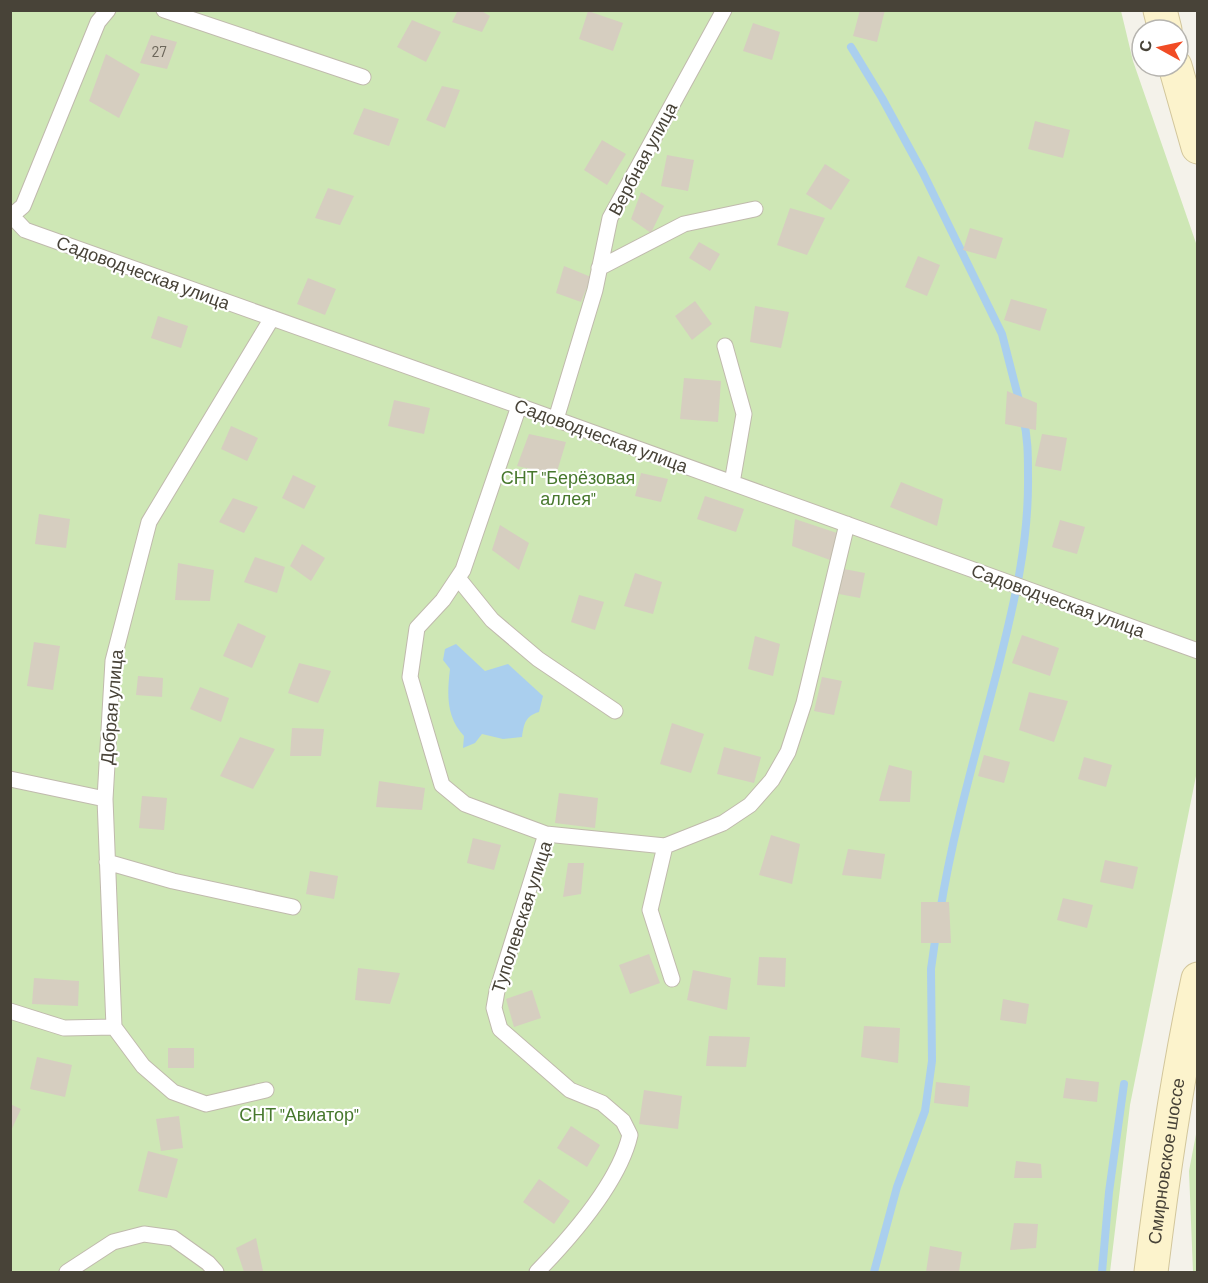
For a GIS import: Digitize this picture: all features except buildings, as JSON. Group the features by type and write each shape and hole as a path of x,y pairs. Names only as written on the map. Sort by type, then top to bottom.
{"main road":[{"path":"1178,78 1197,147"},
{"name":"Смирновское шоссе","path":"1151,1272 1165,1158 1197,979"}],"lane":[{"path":"11,215 23,206 98,22 108,10"},
{"path":"164,10 363,76"},
{"name":"Вербная улица","path":"556,419 595,290 610,218 724,10"},
{"path":"599,268 684,224 755,209"},
{"name":"Садоводческая улица","path":"11,215 25,231 556,419 1197,651"},
{"name":"Добрая улица","path":"114,1027 105,799 113,661 148,522 272,318"},
{"path":"725,346 744,414 732,483"},
{"path":"519,406 464,570 444,600 417,628 410,676 442,785 465,804 546,834"},
{"name":"Туполевская улица","path":"537,1272 567,1241 617,1172 626,1153 630,1136 623,1121 603,1103 570,1090 500,1029 494,1008 546,834 665,846 723,823 750,805 772,780 788,753 804,703 847,524"},
{"path":"458,578 492,620 538,659 615,711"},
{"path":"10,779 105,799"},
{"path":"665,846 650,910 672,979"},
{"path":"107,862 173,881 293,907"},
{"path":"10,1011 64,1028 114,1027 142,1066 173,1092 206,1104 266,1090"},
{"path":"67,1272 113,1242 144,1234 173,1238 208,1263 216,1272"}],"green space":[{"name":"СНТ \"Берёзовая аллея\"","path":"10,11 1121,11 1130,48 1130,78 1139,78 1197,246 1198,766 1130,1105 1110,1272 11,1272"},
{"path":"1197,1129 1198,1272 1193,1272 1189,1171"}],"water":[{"path":"456,644 485,671 508,664 543,696 539,712 526,721 522,737 503,739 482,734 475,743 463,748 464,736 454,721 449,705 450,669 443,660 445,649"}],"waterway":[{"path":"851,47 923,173 1002,334 1020,404"},
{"path":"940,912 959,820 1015,597 1028,501 1027,446 1023,417"},
{"path":"874,1272 897,1187 925,1111 932,1061 931,969 936,934"},
{"path":"1102,1272 1109,1192 1124,1084"}],"park label":[{"name":"СНТ \"Авиатор\"","path":"299,1115"}]}
